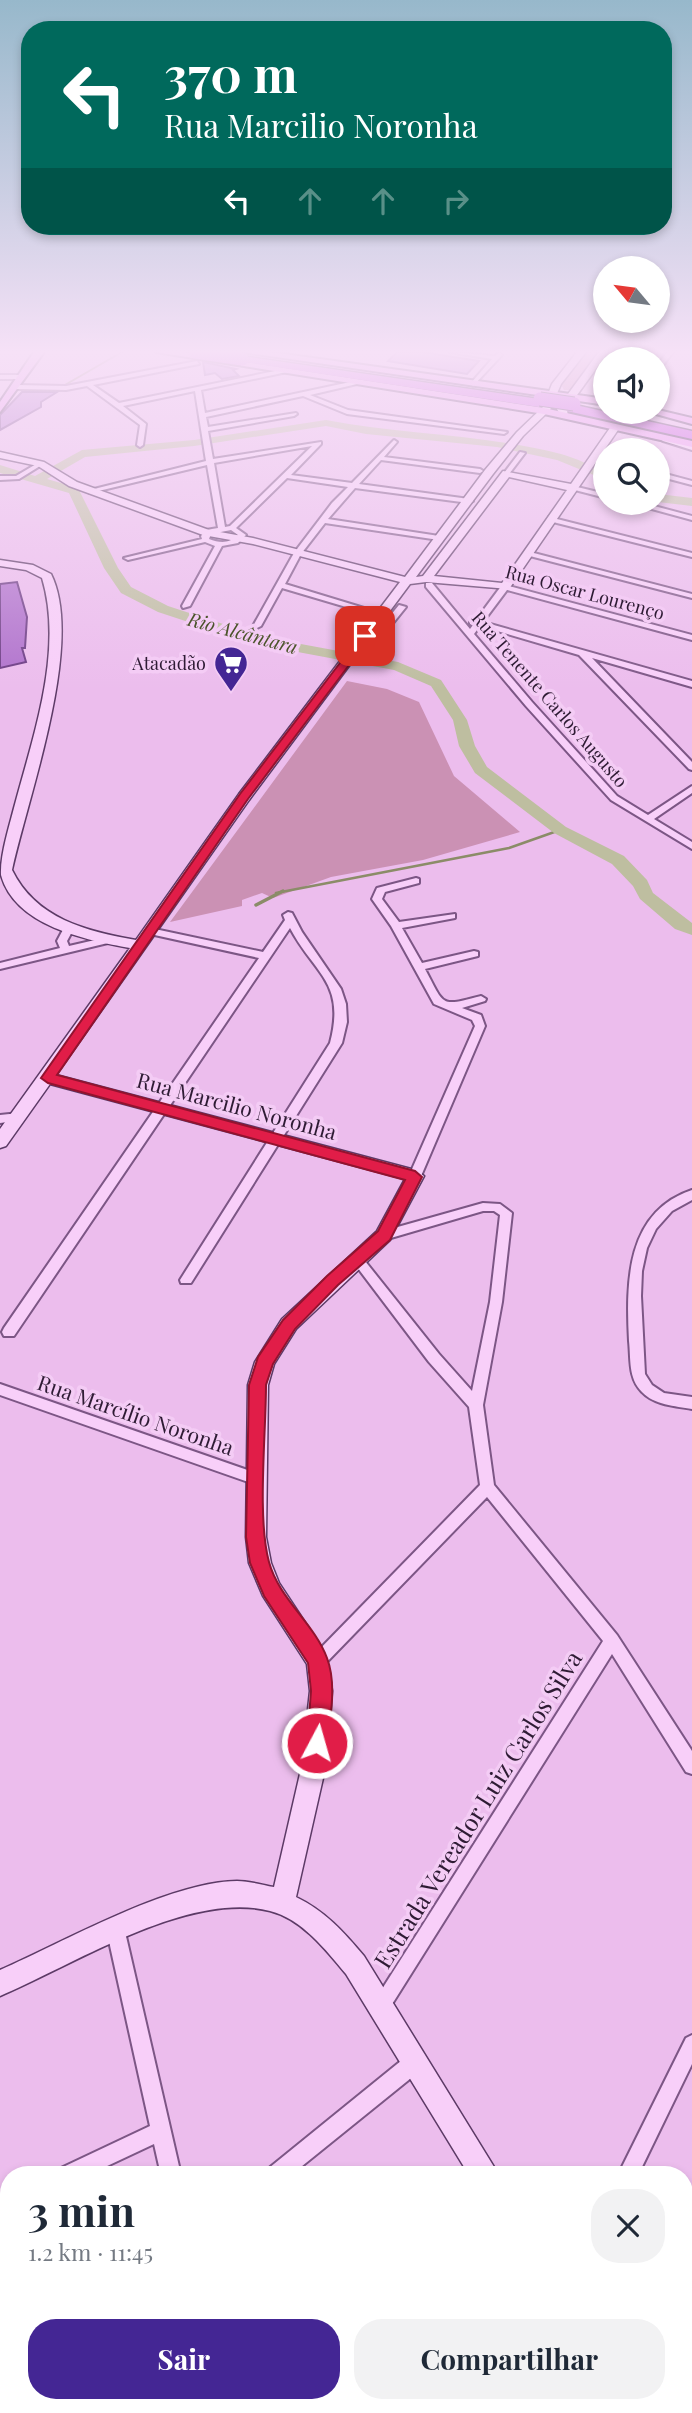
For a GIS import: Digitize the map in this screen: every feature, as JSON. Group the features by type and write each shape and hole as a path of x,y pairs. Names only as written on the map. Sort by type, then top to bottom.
{"main road":[{"path":"33,465 90,491 207,536 240,540 409,581"},
{"path":"0,1142 355,646 383,615 497,465"},
{"path":"505,587 589,465"},
{"path":"383,615 402,607 414,591 428,582 507,473 573,488"},
{"path":"439,538 456,541"},
{"path":"0,563 29,567 47,576 57,624 32,763 5,870 10,885 26,904 69,928 108,940 141,945"},
{"name":"Rua Oscar Lourenço","path":"409,581 505,587"},
{"name":"Rua Marcilio Noronha","path":"48,1078 415,1177"},
{"path":"283,1901 314,1765 321,1691 318,1661 278,1600 260,1563 256,1537 258,1385 265,1362 289,1324 384,1235 415,1177"},
{"path":"0,1983 194,1900 213,1896 250,1895 283,1901 304,1912 328,1933 383,2003 414,2063 479,2166"}],"street":[{"path":"90,491 198,465"},
{"path":"209,465 221,528"},
{"path":"232,528 299,465"},
{"path":"257,626 298,554 373,465"},
{"path":"430,465 480,471"},
{"path":"507,473 513,465"},
{"path":"0,478 18,478 45,468"},
{"path":"286,476 469,501"},
{"path":"670,477 692,482"},
{"path":"573,488 593,493"},
{"path":"670,512 692,518"},
{"path":"552,519 692,555"},
{"path":"323,521 439,538"},
{"path":"128,558 207,536 221,528 232,528 241,532 240,540 220,544 207,536"},
{"path":"186,606 220,544"},
{"path":"528,553 692,596"},
{"name":"Rua Tenente Carlos Augusto","path":"428,582 614,798 692,846"},
{"path":"280,585 383,615"},
{"path":"471,634 505,587"},
{"name":"Rua Oscar Lourenço","path":"505,587 692,638"},
{"path":"370,646 402,607"},
{"path":"456,617 692,684"},
{"path":"581,652 692,766"},
{"path":"648,819 692,789"},
{"path":"415,1177 480,1026 477,1018 438,1002 396,926 376,896 387,888 416,881"},
{"path":"9,1332 264,956 288,916 338,989 343,1006 343,1024 336,1042 273,1138 186,1280"},
{"path":"396,926 451,916"},
{"path":"66,951 62,941 69,928"},
{"path":"150,931 264,956"},
{"path":"0,966 108,940"},
{"path":"419,967 474,954"},
{"path":"448,1008 481,999"},
{"path":"0,1119 19,1117"},
{"path":"692,1194 663,1211 639,1247 635,1268 640,1381 650,1394 692,1403"},
{"path":"384,1235 484,1207 496,1207 506,1213 496,1302 476,1405 487,1487 612,1640 692,1766"},
{"path":"357,1259 476,1405"},
{"name":"Rua Marcílio Noronha","path":"0,1389 257,1479"},
{"path":"318,1661 487,1487"},
{"name":"Estrada Vereador Luiz Carlos Silva","path":"383,2003 612,1640"},
{"path":"116,1932 169,2166"},
{"path":"632,2166 692,2044"},
{"path":"287,2166 414,2063"},
{"path":"87,2166 160,2131"}],"shaded area":[{"path":"347,681 387,689 419,702 454,776 520,832 423,860 331,877 273,898 262,893 242,900 242,906 170,922"}],"building":[{"path":"17,582 27,617 25,648 22,648 26,662 0,668 0,584"}],"waterway":[{"path":"38,479 63,465"},
{"path":"577,465 593,471"},
{"name":"Rio Alcântara","path":"0,469 74,491 111,568 126,590 163,609 260,641 398,666 436,683 460,720 467,746 481,770 560,830 618,860 641,884 646,895 681,925 692,930"},
{"path":"670,499 692,502"},
{"path":"281,892 509,848 560,830"},
{"path":"256,905 281,892"},
{"path":"276,893 281,892"}],"place":[{"name":"Atacadão","path":"231,693"}],"route":[{"path":"317,1743 321,1691 318,1661 271,1589 260,1563 256,1537 258,1385 265,1362 289,1324 332,1280 384,1235 415,1177 48,1078 244,797 365,636"}]}
